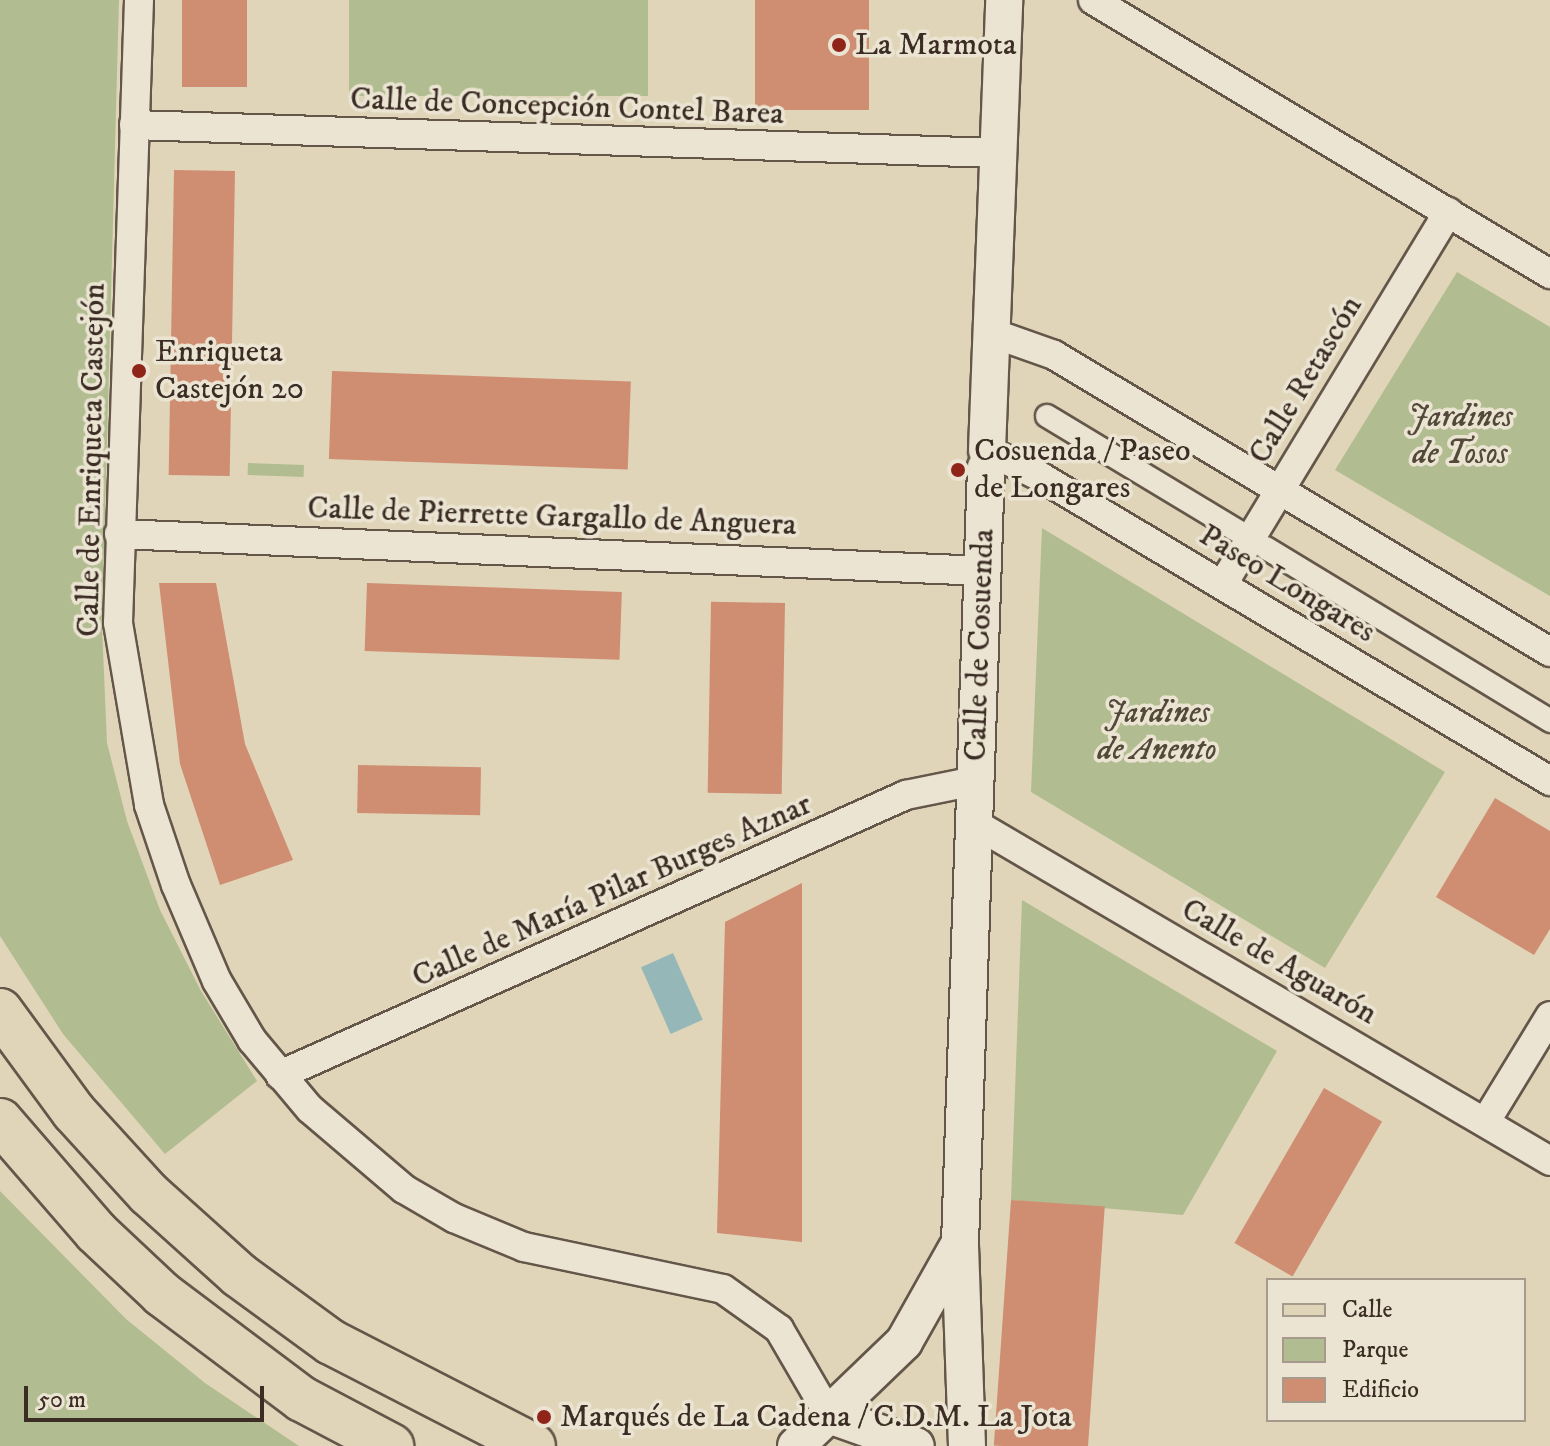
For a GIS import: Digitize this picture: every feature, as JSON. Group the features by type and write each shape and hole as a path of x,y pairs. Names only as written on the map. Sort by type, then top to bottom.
{"main road":[{"path":"0,1011 74,1112 149,1194 239,1275 331,1342 533,1446"},
{"path":"0,1121 96,1232 162,1294 302,1399 391,1446"}],"street":[{"name":"Calle de Enriqueta Castejón","path":"139,0 118,623 149,805 176,885 217,981 252,1040 280,1075 354,1151 454,1218 524,1247 700,1281 746,1303 779,1329 829,1415"},
{"name":"Calle de Cosuenda","path":"967,1446 960,1243 1004,0"},
{"path":"1093,0 1550,274"},
{"name":"Calle de Concepción Contel Barea","path":"134,125 997,153"},
{"name":"Calle Retascón","path":"1223,584 1448,212"},
{"path":"992,333 1054,355 1550,652"},
{"name":"Paseo Longares","path":"1047,416 1238,531"},
{"name":"Paseo Longares","path":"987,458 1223,584 1550,781"},
{"name":"Calle de Pierrette Gargallo de Anguera","path":"119,534 982,571"},
{"name":"Paseo Longares","path":"1266,548 1550,721"},
{"name":"Calle de María Pilar Burges Aznar","path":"280,1075 906,795 975,781"},
{"name":"Calle de Aguarón","path":"974,823 1550,1161"},
{"path":"1486,1121 1550,1016"},
{"name":"Calle de Cosuenda","path":"796,1446 904,1342 960,1243"},
{"path":"829,1415 916,1446"}],"green space":[{"path":"0,0 119,0 102,627 107,743 127,821 160,910 201,991 257,1081 165,1154 63,1034 0,936"},
{"path":"349,0 648,0 648,96 349,96"},
{"name":"Jardines de Tosos","path":"1457,272 1550,327 1550,596 1335,470"},
{"path":"248,463 304,465 304,477 248,475"},
{"name":"Jardines de Anento","path":"1042,528 1445,772 1325,968 1031,792"},
{"path":"1022,900 1277,1051 1183,1215 1011,1200"},
{"path":"0,1191 126,1319 205,1383 299,1446 0,1446"}],"water":[{"path":"673,953 703,1020 671,1034 641,967"}],"building":[{"path":"182,0 247,0 247,87 182,87"},
{"path":"755,0 869,0 869,110 755,110"},
{"path":"174,170 235,171 230,476 169,475"},
{"path":"332,371 631,381 628,469 329,459"},
{"path":"159,583 216,583 245,744 293,860 220,885 180,764"},
{"path":"367,583 622,592 619,660 365,651"},
{"path":"711,602 785,603 782,794 708,793"},
{"path":"358,765 481,767 480,815 357,813"},
{"path":"1495,798 1550,831 1550,929 1534,955 1436,897"},
{"path":"802,883 802,1242 717,1233 725,922"},
{"path":"1324,1088 1382,1122 1293,1277 1234,1243"},
{"path":"1011,1200 1105,1207 1088,1446 994,1445"}],"place":[{"name":"La Marmota","path":"839,45"},
{"name":"Enriqueta Castejón 20","path":"139,371"},
{"name":"Cosuenda / Paseo de Longares","path":"958,470"},
{"name":"Marqués de La Cadena / C.D.M. La Jota","path":"544,1417"}]}
